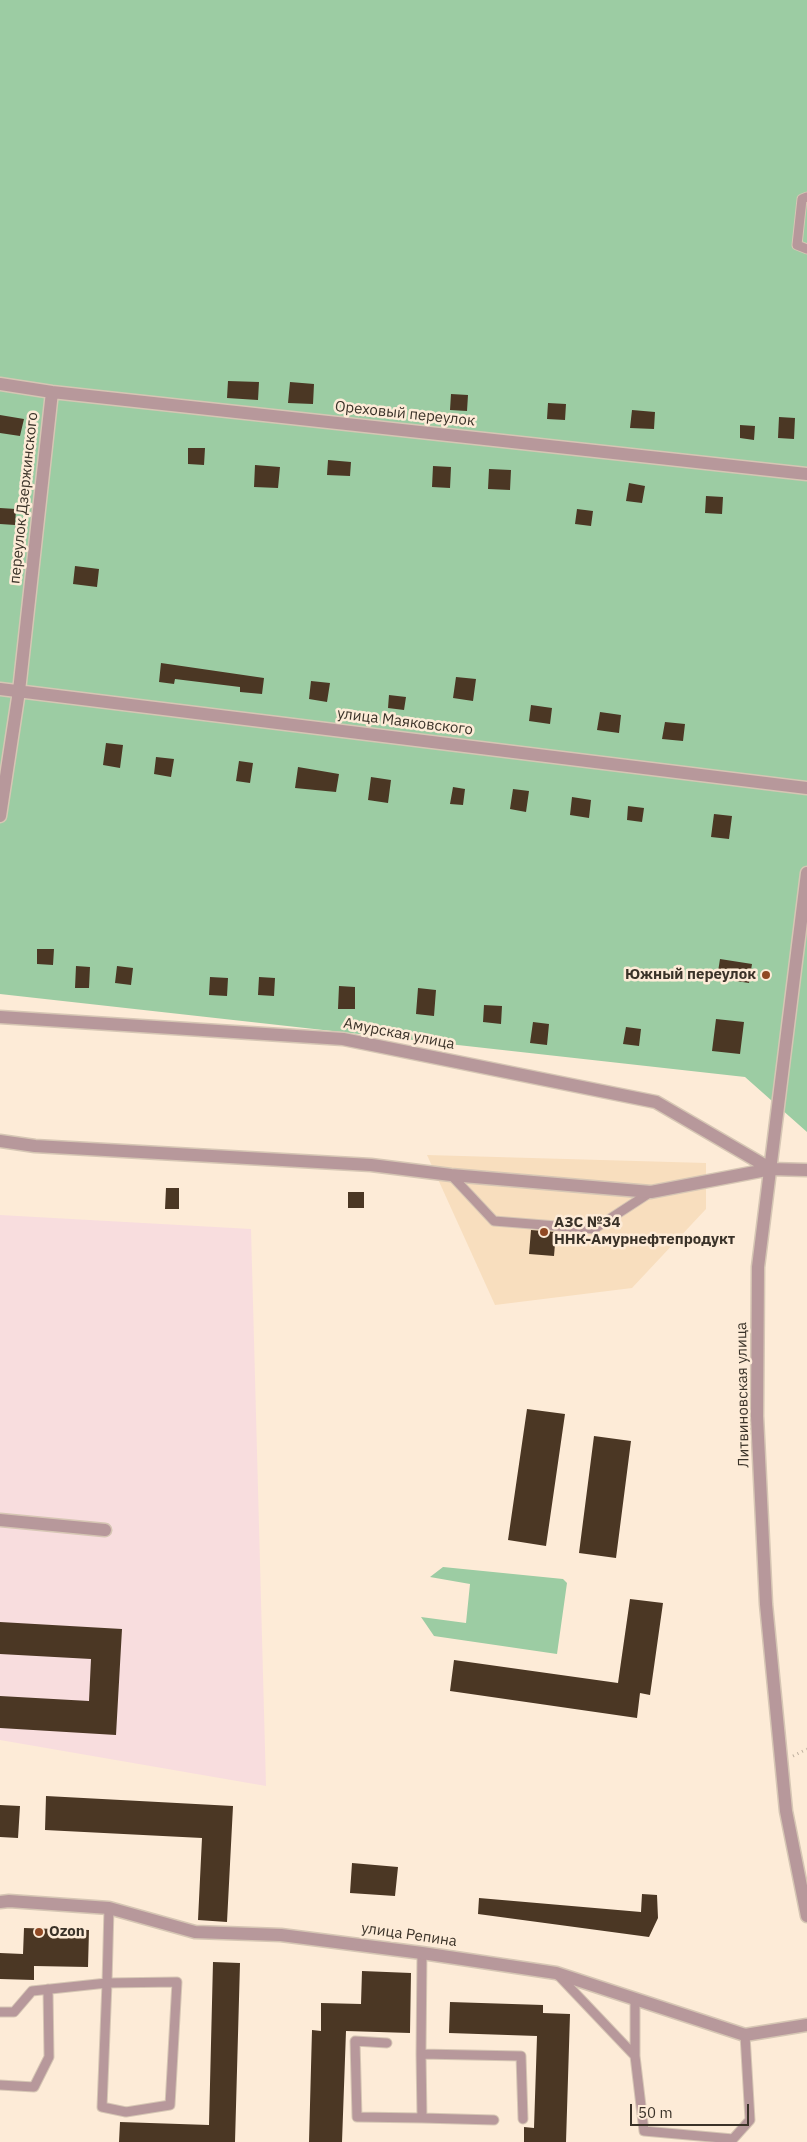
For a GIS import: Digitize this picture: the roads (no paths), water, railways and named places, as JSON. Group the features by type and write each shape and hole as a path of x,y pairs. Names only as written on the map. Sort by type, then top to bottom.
{"street":[{"name":"Ореховый переулок","path":"0,384 52,392 807,474"},
{"name":"переулок Дзержинского","path":"0,816 19,691 52,392"},
{"name":"улица Маяковского","path":"0,689 807,788"},
{"name":"Литвиновская улица","path":"807,873 758,1276 757,1416 766,1604 786,1811 807,1916"},
{"name":"Амурская улица","path":"0,1018 343,1039 656,1102 771,1169"},
{"name":"Амурская улица","path":"0,1141 35,1146 371,1165 451,1175 651,1192 771,1169 807,1170"},
{"path":"0,1520 104,1530"},
{"name":"улица Репина","path":"0,1902 9,1900 109,1908 195,1932 281,1935 556,1973 745,2035 807,2025"}],"lane":[{"path":"807,197 802,199 797,245 807,249"},
{"path":"451,1175 494,1221 594,1229 651,1192"},
{"path":"0,2012 14,2012 32,1991 107,1983 177,1982 170,2105 126,2112 102,2107 107,1983 109,1908"},
{"path":"422,1953 422,2118"},
{"path":"556,1973 635,2056"},
{"path":"0,2085 34,2087 50,2057 48,1989"},
{"path":"635,2000 635,2056 644,2131 733,2139 750,2120 745,2035"},
{"path":"387,2043 355,2041 357,2117 494,2120"},
{"path":"422,2054 522,2056 523,2119"}],"place":[{"name":"Южный переулок","path":"766,975"},
{"name":"АЗС №34 ННК-Амурнефтепродукт","path":"544,1232"},
{"name":"Ozon","path":"39,1932"}]}
